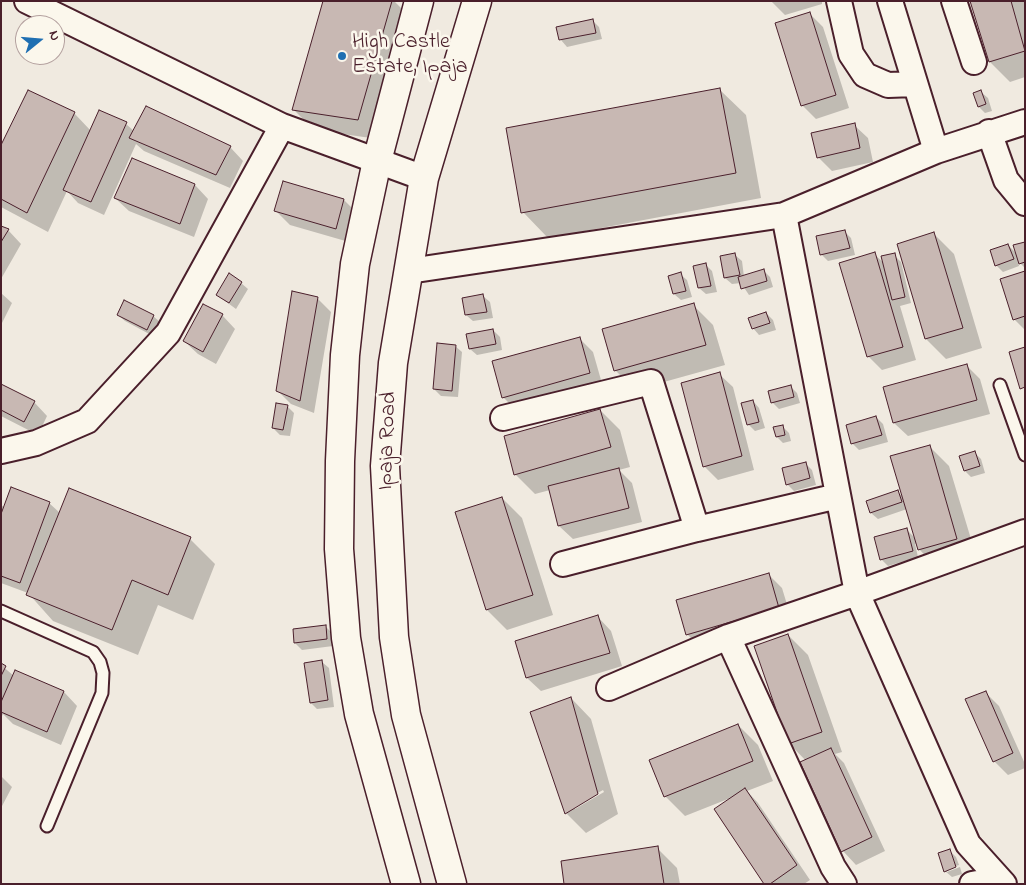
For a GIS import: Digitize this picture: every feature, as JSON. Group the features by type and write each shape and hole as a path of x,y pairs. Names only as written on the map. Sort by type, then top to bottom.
{"main road":[{"path":"406,884 359,714 346,638 339,549 340,461 345,355 355,264 377,161 419,1"},
{"name":"Ipaja Road","path":"452,884 406,715 394,637 385,466 393,363 424,178 477,1"}],"street":[{"path":"27,1 282,126 424,178"},
{"path":"839,1 851,54 865,75 888,85 915,84"},
{"path":"890,1 936,151"},
{"path":"954,1 974,62"},
{"path":"408,271 784,215 936,151 989,132 1025,122"},
{"path":"1,451 36,443 87,421 168,334 282,126"},
{"path":"989,132 1006,180 1025,203"},
{"path":"784,215 857,593 968,844 1002,881"},
{"path":"503,418 651,382 697,529"},
{"path":"562,564 697,529 838,496"},
{"path":"609,688 728,636 857,593 1025,532"},
{"path":"728,636 833,867 844,884"},
{"path":"972,884 1002,881"}],"lane":[{"path":"1000,385 1025,455"},
{"path":"1,611 94,652 100,662 103,673 102,693 47,826"}],"building":[{"name":"High Castle Estate, Ipaja","path":"323,1 392,1 358,120 292,110"},
{"path":"970,1 1011,1 1025,51 989,62"},
{"path":"810,12 836,95 801,106 775,23"},
{"path":"593,19 596,33 559,40 556,27"},
{"path":"720,88 736,173 521,213 506,128"},
{"path":"28,90 75,112 27,213 1,199 1,145"},
{"path":"981,90 986,104 978,107 973,93"},
{"path":"146,106 231,146 216,175 129,138"},
{"path":"99,110 127,122 91,202 63,190"},
{"path":"855,123 860,148 817,158 811,133"},
{"path":"132,158 195,184 180,224 114,198"},
{"path":"283,181 344,199 336,229 274,211"},
{"path":"1,226 9,229 1,242"},
{"path":"845,230 850,248 820,255 816,236"},
{"path":"934,232 963,328 925,339 897,244"},
{"path":"1025,242 1025,262 1019,264 1013,245"},
{"path":"1008,244 1014,259 995,266 990,250"},
{"path":"875,252 903,347 867,357 839,263"},
{"path":"735,253 740,275 724,278 720,256"},
{"path":"895,253 905,297 892,300 881,256"},
{"path":"706,263 711,286 698,288 693,266"},
{"path":"764,269 767,281 741,289 738,277"},
{"path":"1025,271 1025,316 1013,320 1000,279"},
{"path":"681,272 686,291 673,294 668,276"},
{"path":"229,273 242,282 229,303 216,295"},
{"path":"292,291 318,297 300,401 276,391"},
{"path":"483,294 487,312 465,315 462,298"},
{"path":"124,300 154,315 147,330 117,315"},
{"path":"694,303 706,345 614,371 602,329"},
{"path":"203,304 223,314 203,352 183,341"},
{"path":"766,312 770,323 752,329 748,318"},
{"path":"493,329 496,344 469,349 466,334"},
{"path":"580,337 590,373 502,398 492,361"},
{"path":"437,343 456,345 452,391 433,389"},
{"path":"1025,347 1025,387 1020,389 1009,352"},
{"path":"967,364 977,400 893,423 883,387"},
{"path":"720,372 742,456 703,467 681,383"},
{"path":"1,384 35,401 24,422 1,410"},
{"path":"791,385 794,397 771,403 768,391"},
{"path":"753,400 759,422 747,425 741,403"},
{"path":"276,403 288,405 283,430 272,428"},
{"path":"600,409 611,447 514,475 504,436"},
{"path":"876,416 882,435 851,444 846,425"},
{"path":"783,425 785,435 776,437 773,427"},
{"path":"930,445 957,539 918,550 890,456"},
{"path":"975,451 980,466 964,471 959,456"},
{"path":"806,462 810,478 786,485 782,468"},
{"path":"619,468 629,508 558,526 548,486"},
{"path":"11,487 50,502 20,583 1,576 1,514"},
{"path":"69,488 191,537 168,595 132,580 112,630 26,595"},
{"path":"898,490 902,502 870,513 866,501"},
{"path":"502,497 533,595 486,610 455,512"},
{"path":"907,528 913,551 880,560 874,537"},
{"path":"769,573 779,608 686,635 676,600"},
{"path":"598,615 610,653 526,678 515,641"},
{"path":"326,625 327,639 294,643 293,629"},
{"path":"788,634 822,732 788,744 754,646"},
{"path":"322,660 328,700 310,703 304,663"},
{"path":"1,663 6,666 1,676"},
{"path":"15,670 64,691 47,732 1,712 1,702"},
{"path":"986,691 1013,753 993,762 965,699"},
{"path":"571,697 598,794 565,814 530,712"},
{"path":"738,724 753,761 664,797 649,760"},
{"path":"831,748 872,837 841,852 800,762"},
{"path":"745,788 797,865 770,884 764,884 714,809"},
{"path":"658,846 664,884 564,884 561,861"},
{"path":"950,849 956,867 944,872 938,853"}],"place":[{"name":"High Castle Estate, Ipaja","path":"342,56"}]}
